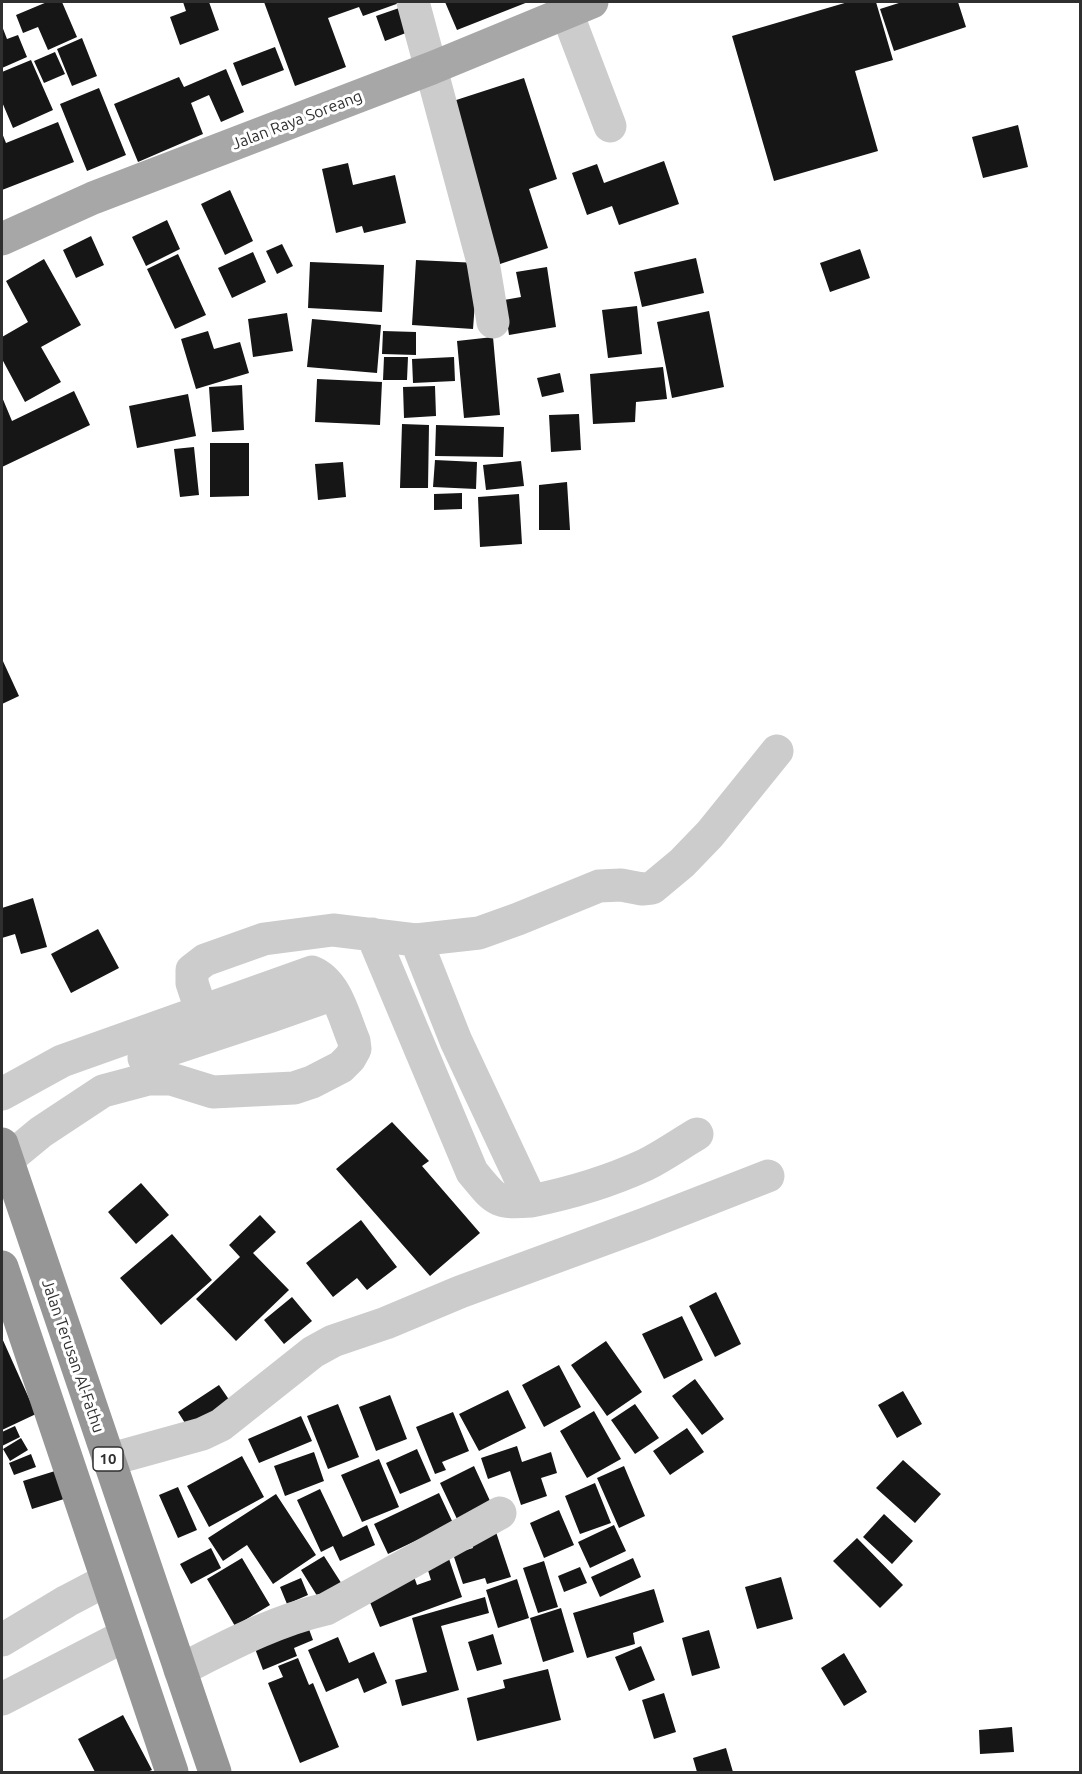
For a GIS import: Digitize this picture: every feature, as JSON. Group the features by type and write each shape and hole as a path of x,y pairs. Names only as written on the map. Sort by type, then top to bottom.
{"highway":[{"name":"Jalan Terusan Al-Fathu","path":"4,1152 215,1773"},
{"name":"10","path":"2,1267 172,1773"},
{"path":"126,1635 163,1620"}],"main road":[{"name":"Jalan Raya Soreang","path":"2,239 93,198 432,69 580,7"}],"street":[{"path":"413,2 483,262 493,322"},
{"path":"580,7 610,126"},
{"path":"201,1010 192,983 192,969 205,960 264,939 333,930 416,940 479,933 599,886 621,885 642,889 652,888 682,863 710,834 777,751"},
{"path":"372,934 472,1172 494,1198 512,1202 531,1201 569,1194 598,1185 647,1164 697,1134"},
{"path":"416,940 456,1041 531,1201"},
{"path":"4,1152 40,1132 103,1090 143,1056 201,1010 312,972 328,982 354,1041 355,1049 350,1058 329,1075 294,1088 213,1092 171,1079 143,1056"},
{"path":"2,1094 62,1061 143,1056 272,1017 334,994"},
{"path":"108,1460 212,1430 231,1418 323,1346 768,1176"},
{"path":"180,1670 250,1635 296,1616 326,1609 501,1513"},
{"path":"2,1640 107,1580"},
{"path":"2,1699 126,1635"}],"building":[{"path":"47,2 62,2 77,37 48,50 38,27 23,33 16,15"},
{"path":"183,2 209,2 219,30 180,45 170,17 186,11"},
{"path":"264,2 402,2 363,16 359,7 328,18 346,67 295,86"},
{"path":"445,2 528,2 457,30"},
{"path":"848,2 876,2 893,60 855,71 878,151 774,181 732,36"},
{"path":"902,2 958,2 966,27 894,51 880,9"},
{"path":"402,7 411,31 385,41 376,16"},
{"path":"2,26 7,39 18,35 27,57 2,68"},
{"path":"82,38 97,76 72,86 57,49"},
{"path":"275,47 284,70 242,86 233,63"},
{"path":"55,52 65,74 44,83 34,61"},
{"path":"31,60 53,110 13,128 2,102 2,72"},
{"path":"226,69 244,112 221,122 209,95 191,103 203,134 138,162 114,104 179,77 184,87"},
{"path":"524,78 557,179 529,189 548,248 500,264 447,103"},
{"path":"99,88 126,155 87,171 60,104"},
{"path":"58,122 74,162 2,190 2,133 6,143"},
{"path":"1018,125 1028,167 983,178 972,137"},
{"path":"664,161 679,204 619,225 612,206 587,215 572,173 597,164 604,183"},
{"path":"348,163 353,185 395,175 406,223 364,233 362,226 336,233 322,169"},
{"path":"230,190 253,241 225,255 201,204"},
{"path":"167,220 180,249 146,266 132,237"},
{"path":"91,236 104,265 76,278 63,250"},
{"path":"282,244 293,266 277,274 266,251"},
{"path":"860,249 870,278 830,292 820,263"},
{"path":"253,252 266,282 232,298 218,268"},
{"path":"178,254 206,315 175,329 147,269"},
{"path":"696,258 704,293 642,307 634,272"},
{"path":"44,259 81,325 41,347 61,382 25,402 2,359 2,337 28,322 6,281"},
{"path":"416,260 478,263 473,329 412,325"},
{"path":"310,262 384,265 382,312 308,308"},
{"path":"547,267 556,327 509,335 504,300 521,297 516,272"},
{"path":"637,306 642,354 608,358 602,310"},
{"path":"709,311 724,387 672,398 657,322"},
{"path":"287,313 293,351 253,357 248,319"},
{"path":"312,319 381,325 377,373 307,367"},
{"path":"208,331 214,349 240,342 249,373 196,389 181,339"},
{"path":"383,331 416,332 416,355 382,354"},
{"path":"493,337 500,415 464,418 457,341"},
{"path":"384,357 408,357 407,380 383,380"},
{"path":"454,357 455,381 413,383 412,359"},
{"path":"663,367 667,399 636,402 635,422 593,424 590,374"},
{"path":"560,373 564,392 542,397 537,378"},
{"path":"317,379 382,382 380,425 315,422"},
{"path":"242,385 244,430 212,432 209,387"},
{"path":"435,386 436,416 404,418 403,387"},
{"path":"74,391 90,425 2,467 2,397 12,421"},
{"path":"188,394 196,436 137,448 129,406"},
{"path":"579,414 581,450 551,452 549,415"},
{"path":"402,424 429,425 428,488 400,488"},
{"path":"436,425 504,427 503,457 435,456"},
{"path":"210,443 249,443 249,496 210,497"},
{"path":"194,447 199,495 180,497 174,449"},
{"path":"435,460 477,462 476,489 433,487"},
{"path":"521,461 524,486 486,490 483,465"},
{"path":"343,462 346,497 318,500 315,464"},
{"path":"567,482 570,530 539,530 539,485"},
{"path":"462,493 462,509 434,510 434,494"},
{"path":"519,494 522,544 480,547 478,497"},
{"path":"2,659 19,696 2,704"},
{"path":"33,898 47,947 21,954 15,934 2,938 2,908"},
{"path":"98,929 119,968 71,993 51,954"},
{"path":"392,1122 429,1161 422,1166 480,1233 430,1276 336,1169"},
{"path":"141,1183 169,1215 136,1244 108,1212"},
{"path":"260,1215 276,1232 253,1253 289,1290 236,1341 196,1299 240,1257 229,1245"},
{"path":"361,1220 397,1267 367,1290 357,1278 333,1297 306,1263"},
{"path":"172,1234 212,1280 161,1325 120,1278"},
{"path":"716,1292 741,1344 715,1357 689,1306"},
{"path":"292,1297 312,1321 284,1344 264,1320"},
{"path":"682,1316 703,1360 664,1379 642,1334"},
{"path":"2,1338 36,1414 2,1430"},
{"path":"606,1341 642,1392 607,1416 571,1365"},
{"path":"559,1365 581,1407 544,1427 522,1385"},
{"path":"695,1379 724,1419 702,1435 672,1396"},
{"path":"219,1385 232,1404 190,1431 178,1412"},
{"path":"508,1390 526,1428 479,1451 459,1414"},
{"path":"903,1391 922,1424 897,1438 878,1405"},
{"path":"390,1395 407,1439 376,1451 359,1407"},
{"path":"338,1404 359,1457 328,1469 307,1416"},
{"path":"635,1404 659,1438 635,1454 611,1420"},
{"path":"594,1411 621,1459 587,1478 560,1431"},
{"path":"453,1412 469,1451 442,1462 446,1470 435,1474 416,1427"},
{"path":"301,1416 312,1441 259,1463 248,1439"},
{"path":"15,1426 20,1437 2,1446 2,1432"},
{"path":"687,1428 704,1452 670,1475 653,1451"},
{"path":"21,1438 28,1450 10,1461 3,1449"},
{"path":"517,1446 522,1462 551,1452 557,1473 541,1478 547,1496 521,1505 510,1471 488,1479 481,1458"},
{"path":"417,1449 431,1481 400,1494 386,1463"},
{"path":"314,1452 324,1481 285,1496 274,1466"},
{"path":"31,1454 36,1467 14,1475 9,1463"},
{"path":"242,1456 264,1497 209,1527 187,1486"},
{"path":"379,1459 399,1507 362,1522 341,1475"},
{"path":"903,1460 941,1494 915,1523 876,1488"},
{"path":"474,1466 491,1503 457,1519 440,1483"},
{"path":"624,1466 645,1516 619,1528 597,1478"},
{"path":"55,1471 64,1499 32,1509 23,1481"},
{"path":"595,1483 611,1523 580,1534 565,1496"},
{"path":"178,1487 197,1530 178,1538 159,1495"},
{"path":"320,1489 343,1537 367,1525 375,1545 340,1561 333,1546 321,1552 297,1500"},
{"path":"439,1493 453,1523 388,1554 374,1524"},
{"path":"276,1494 316,1555 273,1584 247,1545 223,1561 208,1538"},
{"path":"559,1510 574,1545 544,1558 530,1523"},
{"path":"884,1514 913,1541 892,1564 863,1537"},
{"path":"614,1525 626,1551 590,1568 578,1542"},
{"path":"494,1526 511,1577 487,1584 485,1578 463,1584 453,1554 473,1548 468,1535"},
{"path":"857,1538 903,1585 880,1608 833,1561"},
{"path":"211,1548 221,1568 191,1584 180,1564"},
{"path":"447,1553 462,1597 380,1627 365,1590 412,1571 417,1585 431,1580 425,1561"},
{"path":"324,1556 347,1592 324,1607 301,1570"},
{"path":"242,1558 270,1605 235,1626 207,1579"},
{"path":"633,1558 641,1577 600,1597 591,1577"},
{"path":"544,1561 558,1607 538,1613 523,1568"},
{"path":"580,1567 587,1583 564,1592 558,1576"},
{"path":"781,1577 793,1619 757,1629 745,1587"},
{"path":"301,1578 308,1595 287,1604 280,1587"},
{"path":"517,1579 529,1618 498,1628 486,1590"},
{"path":"654,1589 664,1622 633,1633 635,1644 587,1658 573,1613"},
{"path":"485,1597 489,1613 441,1626 459,1690 402,1706 395,1680 427,1672 412,1618"},
{"path":"561,1608 574,1652 543,1662 530,1618"},
{"path":"304,1616 313,1640 294,1648 297,1656 263,1670 251,1638"},
{"path":"709,1630 720,1668 692,1676 682,1638"},
{"path":"493,1634 502,1664 477,1671 468,1642"},
{"path":"338,1637 349,1663 374,1652 387,1683 364,1693 358,1678 326,1692 308,1650"},
{"path":"641,1646 655,1680 629,1691 615,1657"},
{"path":"844,1653 867,1692 844,1706 821,1668"},
{"path":"298,1658 309,1685 313,1683 339,1747 300,1763 268,1683 283,1677 278,1666"},
{"path":"548,1669 561,1720 477,1741 467,1698 505,1688 503,1680"},
{"path":"664,1693 676,1732 654,1739 642,1700"},
{"path":"123,1715 152,1770 147,1772 95,1772 78,1739"},
{"path":"1012,1727 1014,1752 980,1754 979,1730"},
{"path":"726,1748 733,1772 697,1772 693,1758"}]}
